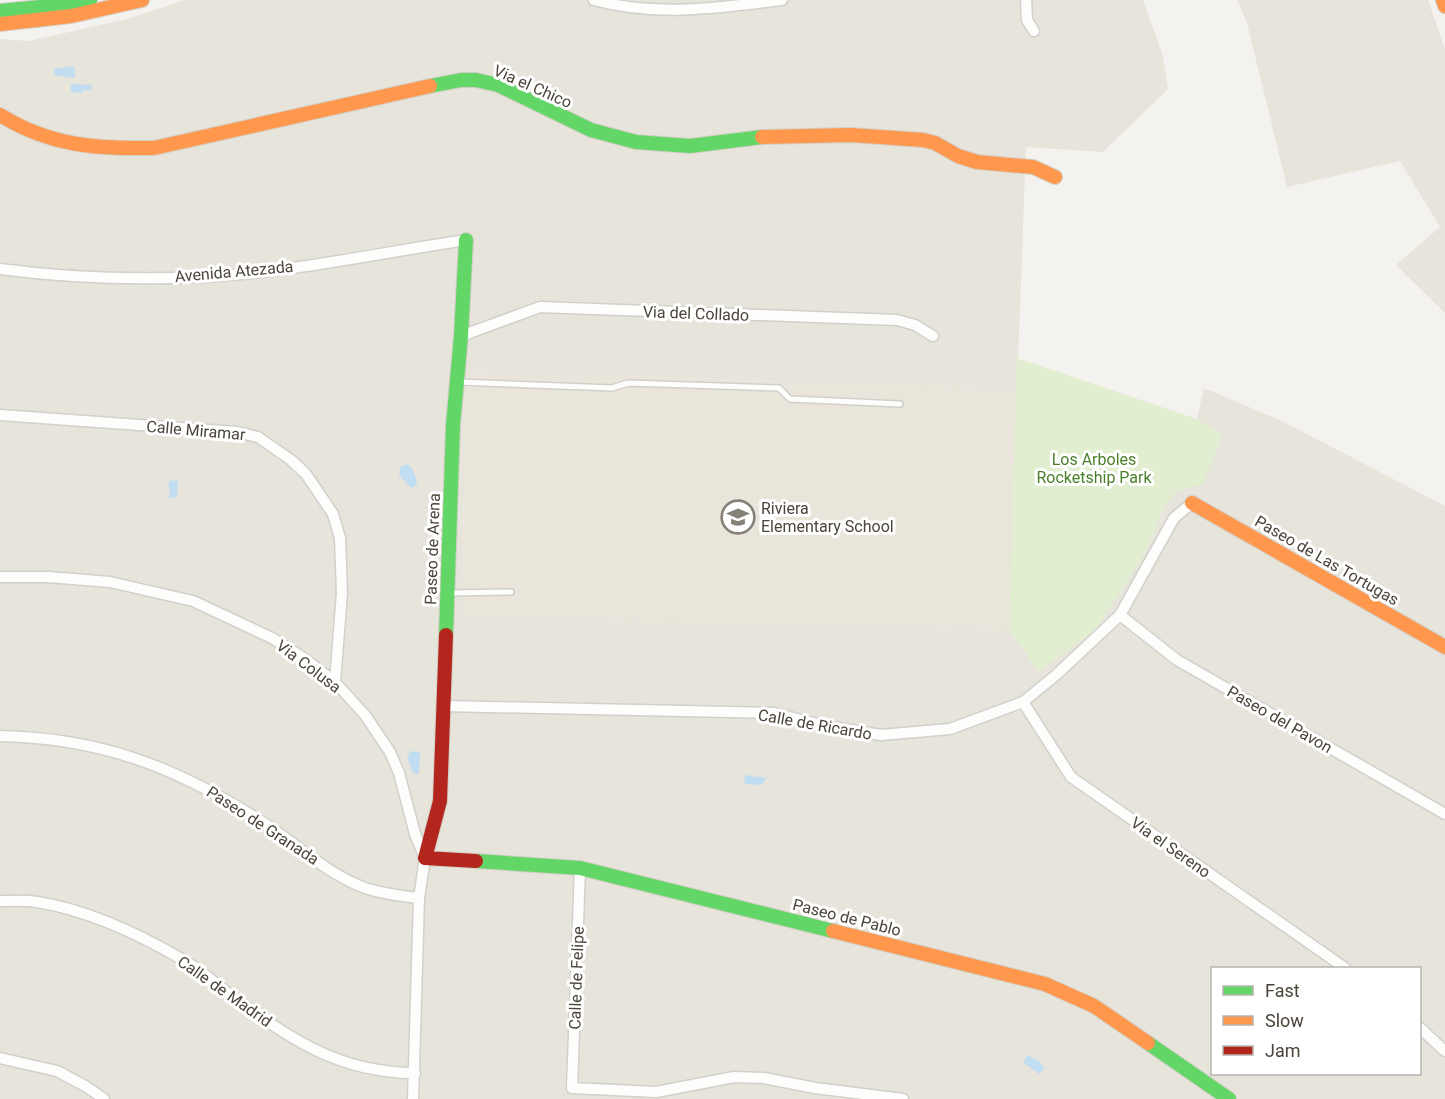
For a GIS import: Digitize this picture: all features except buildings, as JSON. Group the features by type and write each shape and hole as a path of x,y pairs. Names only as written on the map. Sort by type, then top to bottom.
{"street":[{"path":"0,11 90,0"},
{"path":"0,24 71,16 124,2 142,0"},
{"path":"594,0 625,8 679,10 782,0"},
{"path":"1026,0 1027,20 1034,31"},
{"path":"1443,0 1445,6"},
{"name":"Via el Chico","path":"0,115 25,132 64,143 123,149 154,148 396,93 460,80 476,80 498,85 591,130 636,142 690,147 746,138 807,135 923,140 977,162 1034,167 1055,177"},
{"name":"Avenida Atezada","path":"0,269 74,276 205,277 255,272 466,240"},
{"name":"Paseo de Arena","path":"424,858 440,801 453,425 466,240"},
{"name":"Via del Collado","path":"461,336 540,307 897,320 915,325 933,336"},
{"name":"Calle Miramar","path":"0,415 237,432 258,437 291,460 306,474 333,514 340,538 342,593 335,682"},
{"name":"Calle de Ricardo","path":"444,706 774,713 825,726 881,735 950,729 1023,702 1056,675 1120,615 1174,518 1192,503"},
{"name":"Paseo de Las Tortugas","path":"1192,503 1445,647"},
{"name":"Via Colusa","path":"0,577 48,577 110,582 193,601 272,638 302,657 335,682 365,715 390,752 399,773 415,834 424,858 419,898 413,1099"},
{"name":"Paseo del Pavon","path":"1120,615 1177,660 1445,814"},
{"name":"Via el Sereno","path":"1023,702 1071,777 1342,967"},
{"name":"Paseo de Granada","path":"0,736 38,737 83,743 146,761 204,786 260,820 339,874 363,887 386,894 419,898"},
{"name":"Paseo de Pablo","path":"424,858 580,867 1045,984 1095,1006 1229,1099"},
{"name":"Calle de Felipe","path":"580,867 572,1088 656,1092 734,1077 764,1078 815,1088 903,1099"},
{"name":"Calle de Madrid","path":"0,901 36,902 78,912 126,931 187,962 302,1045 362,1068 390,1073 415,1073"},
{"path":"1421,1030 1445,1051"},
{"path":"0,1058 57,1071 104,1099"}],"lane":[{"path":"457,382 612,388 628,383 779,388 790,399 900,404"},
{"path":"447,592 512,592"}],"shaded area":[{"path":"185,0 1143,0 1163,56 1168,89 1103,152 1026,147 1017,389 466,371 462,617 1009,630 1039,671 1146,552 1165,504 1222,435 1197,419 1204,388 1282,421 1445,506 1445,1099 0,1099 0,39 29,41 131,18"},
{"path":"1237,0 1428,0 1445,50 1445,313 1396,265 1440,227 1400,161 1287,187 1247,23"},
{"name":"Riviera Elementary School","path":"466,371 1017,389 1009,630 462,617"}],"green space":[{"name":"Los Arboles Rocketship Park","path":"1017,358 1197,419 1222,435 1203,484 1177,491 1165,504 1146,552 1095,630 1039,671 1009,630"}],"water":[{"path":"74,66 75,78 55,75 54,69"},
{"path":"71,84 92,85 91,91 71,92"},
{"path":"408,464 417,485 411,488 399,475 400,467"},
{"path":"170,480 178,481 177,498 169,498"},
{"path":"410,752 420,753 419,773 417,774 413,773 407,757"},
{"path":"744,775 766,778 762,785 745,784"},
{"path":"1027,1055 1039,1061 1044,1067 1040,1074 1023,1063"}],"traffic: fast":[{"path":"0,11 90,0"},
{"path":"430,86 461,80 476,80 498,85 591,130 636,142 690,146 762,137"},
{"path":"446,635 453,425 466,240"},
{"path":"476,861 580,868 833,931"},
{"path":"1148,1043 1229,1099"}],"traffic: slow":[{"path":"0,24 71,16 142,0"},
{"path":"1443,0 1445,6"},
{"path":"0,115 37,133 74,144 112,148 154,148 430,86"},
{"path":"762,137 851,135 923,140 977,162 1033,167 1055,177"},
{"path":"1192,503 1445,647"},
{"path":"833,931 1045,984 1094,1006 1148,1043"}],"traffic: jam":[{"path":"446,635 440,801 425,858 476,861"}],"place":[{"name":"Riviera Elementary School","path":"738,517"}]}
